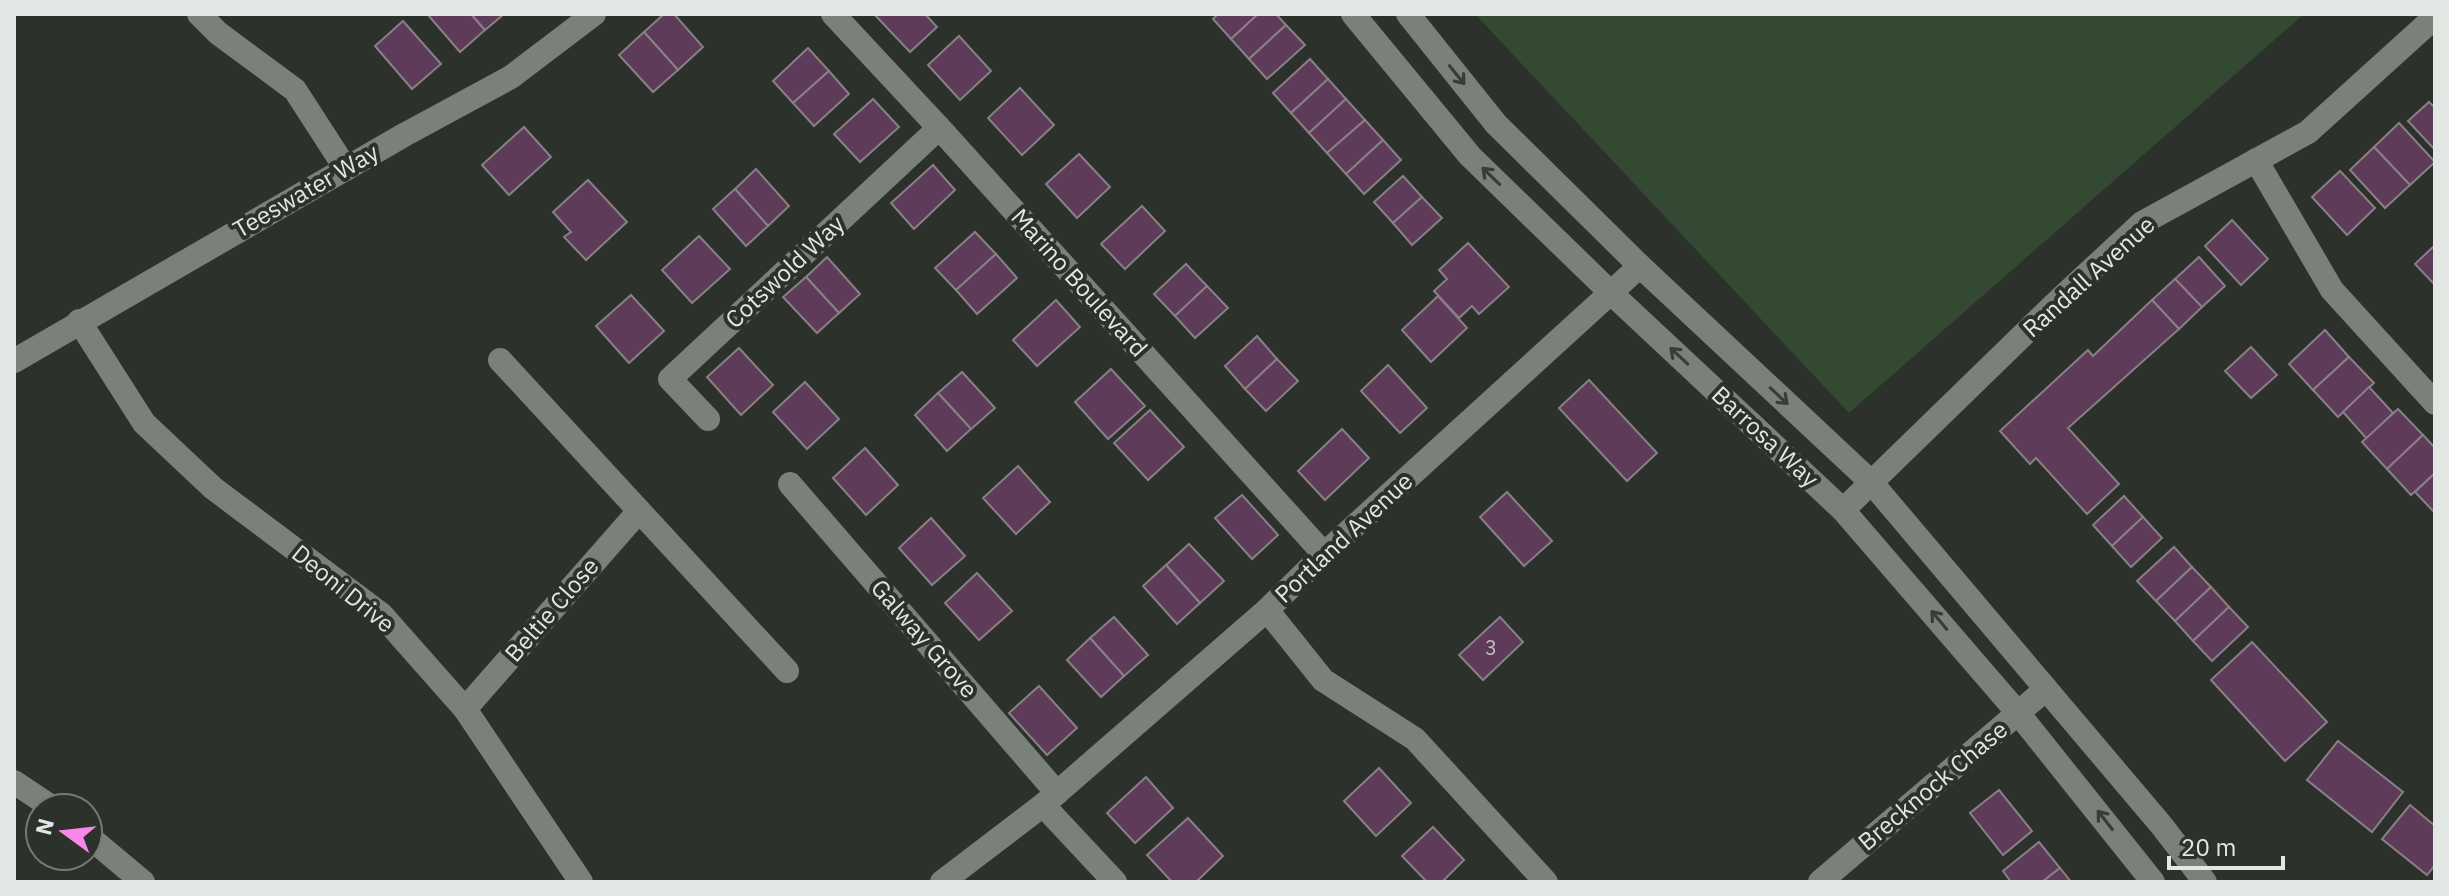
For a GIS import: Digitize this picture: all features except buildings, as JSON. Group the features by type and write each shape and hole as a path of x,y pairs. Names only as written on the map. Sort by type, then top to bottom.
{"street":[{"path":"199,14 218,33 295,90 346,169"},
{"name":"Teeswater Way","path":"14,361 79,321 511,77 594,14"},
{"name":"Marino Boulevard","path":"833,14 1324,554"},
{"name":"Barrosa Way","path":"1353,14 1470,156 1843,510 2018,713 2153,882"},
{"name":"Barrosa Way","path":"1408,14 1496,124 1640,266 1871,482 2162,826 2205,882"},
{"name":"Randall Avenue","path":"1843,510 2142,223 2308,132 2435,17"},
{"name":"Cotswold Way","path":"708,419 670,379 939,128"},
{"path":"2256,160 2332,290 2435,403"},
{"name":"Portland Avenue","path":"942,882 1050,799 1267,610 1324,554 1640,266"},
{"name":"Deoni Drive","path":"79,321 144,423 213,488 381,614 465,709 581,882"},
{"path":"500,360 787,671"},
{"name":"Galway Grove","path":"790,484 1050,799"},
{"name":"Beltie Close","path":"465,709 639,511"},
{"path":"1267,610 1323,680 1415,739 1546,882"},
{"name":"Brecknock Chase","path":"1820,882 2046,689"},
{"path":"1050,799 1115,882"},
{"path":"104,849 143,882"}],"green space":[{"path":"1475,14 2304,14 1849,413"}]}
